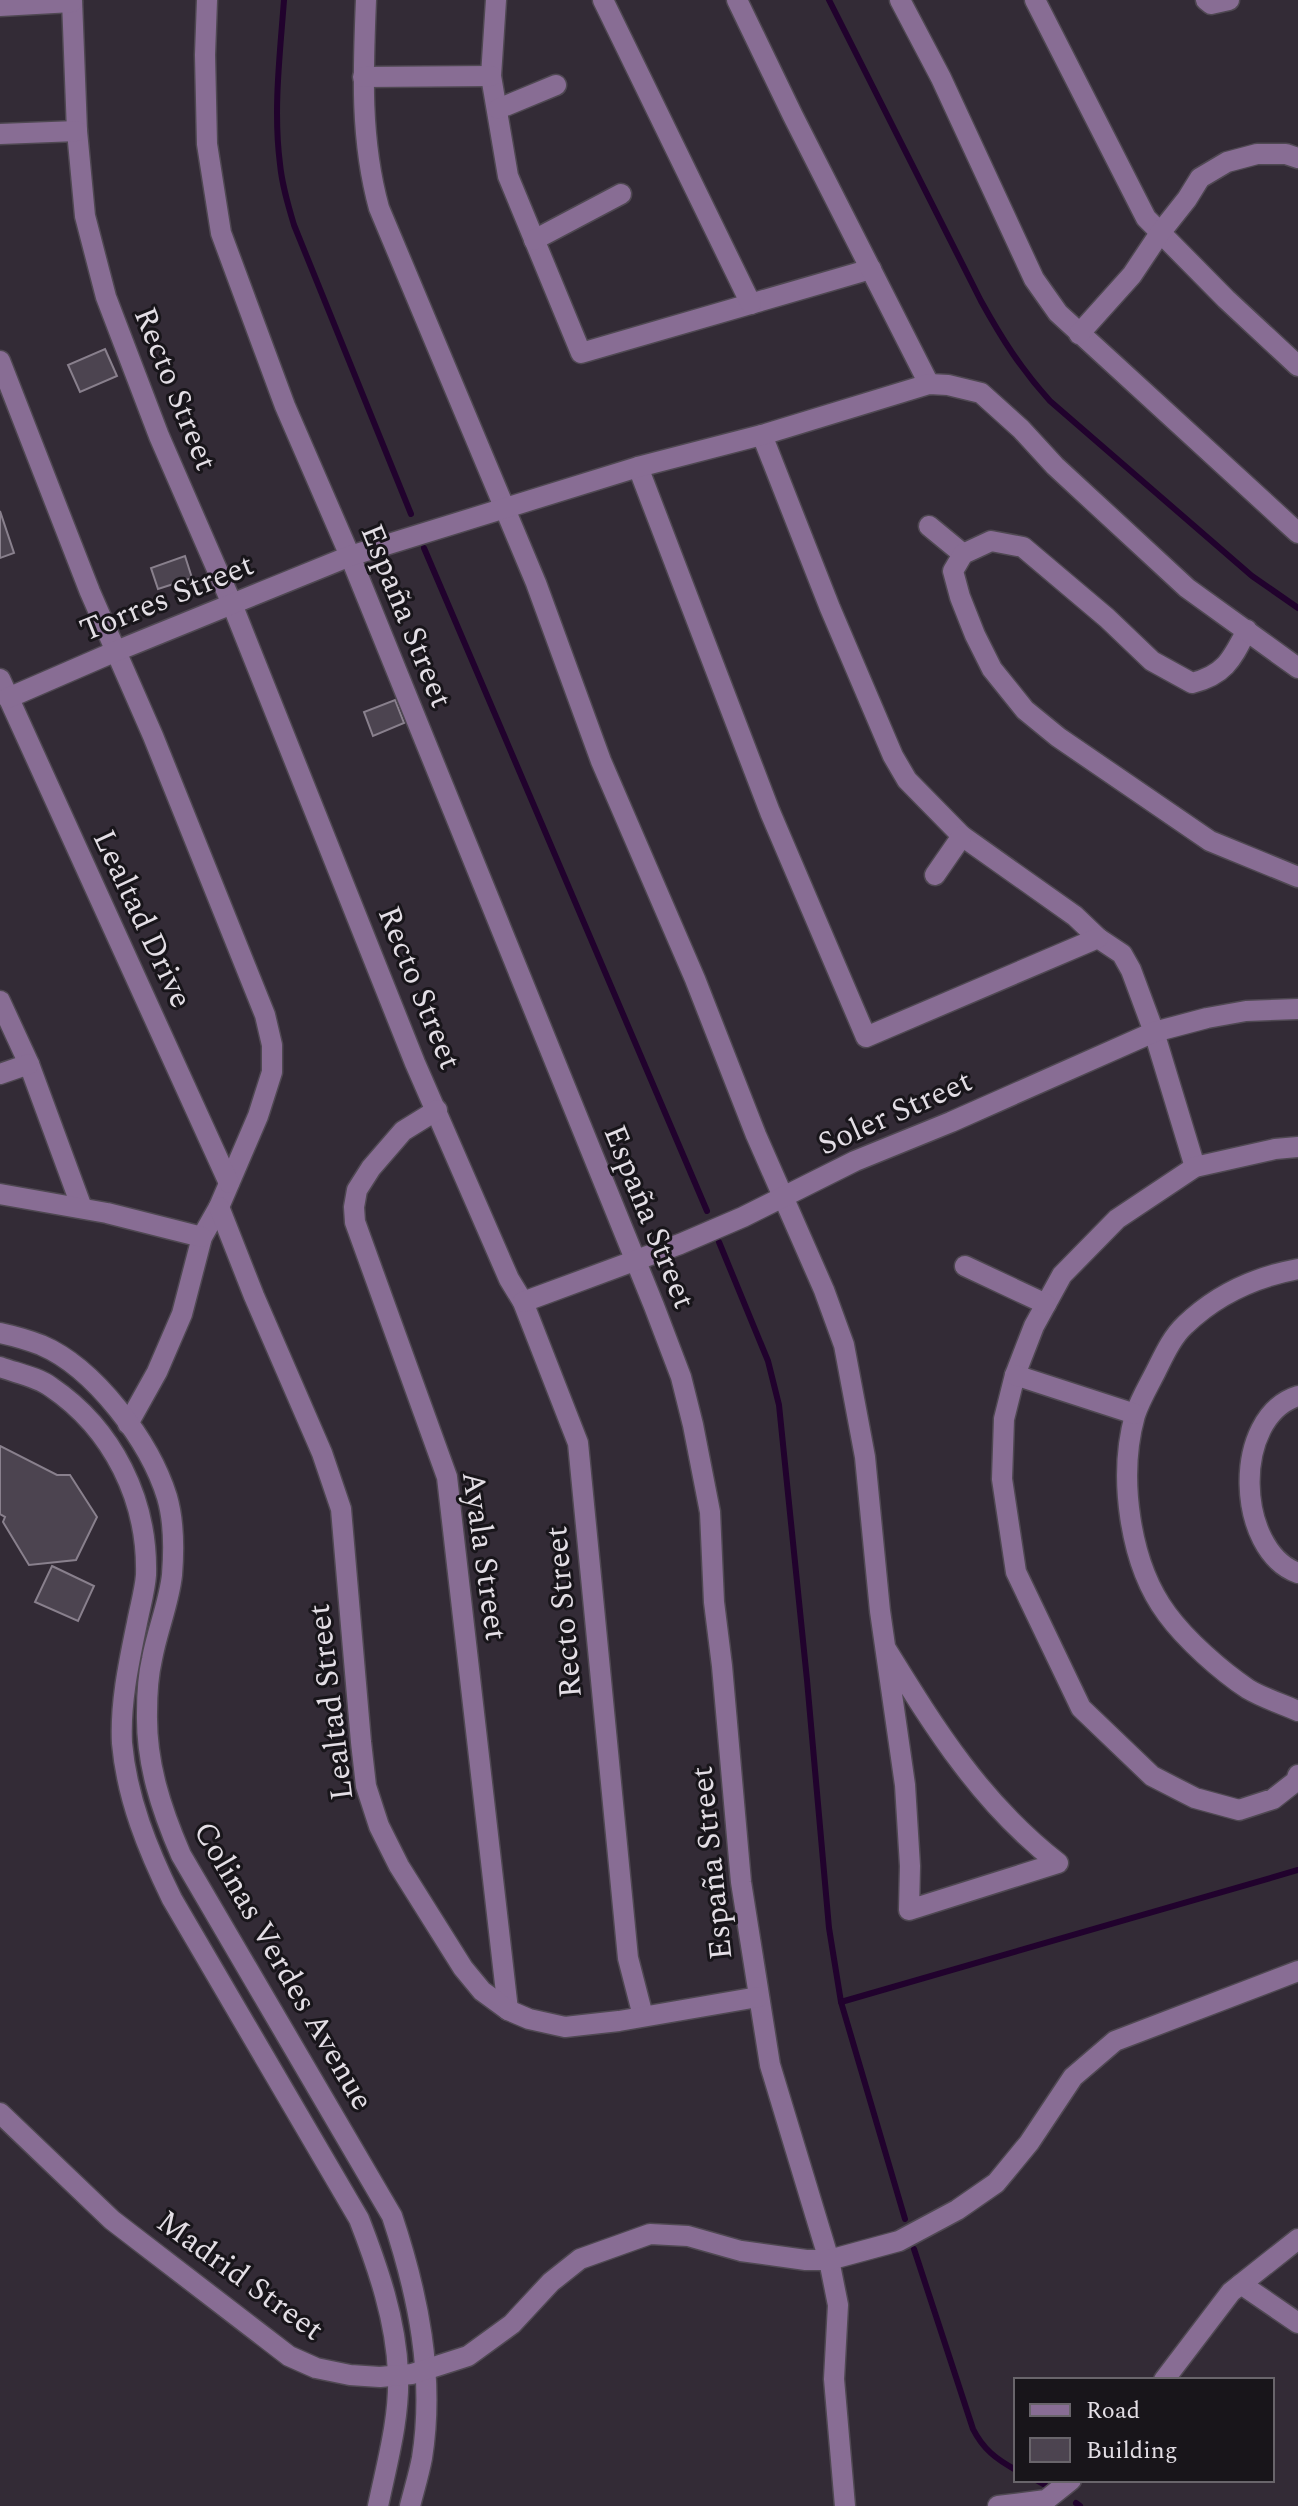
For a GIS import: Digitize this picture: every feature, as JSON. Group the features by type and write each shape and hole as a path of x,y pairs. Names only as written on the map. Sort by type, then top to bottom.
{"street":[{"name":"España Street","path":"207,0 207,144 221,233 285,406 350,556 681,1377 710,1512 714,1602 741,1882 758,1997 770,2065 829,2260 838,2305 834,2379 845,2506"},
{"path":"366,0 363,77 366,147 379,208 541,595 601,761 665,908 756,1135 824,1290 844,1345 865,1457 872,1542 886,1649 905,1785 910,1866 909,1910 1058,1863 1023,1834 968,1773 943,1741 886,1649"},
{"path":"496,0 491,76 508,176 581,353 871,269"},
{"path":"603,0 751,304"},
{"path":"737,0 929,384 981,393 1187,588 1298,668"},
{"path":"900,0 941,78 1034,279 1058,313 1298,533"},
{"path":"1035,0 1146,218 1298,366"},
{"path":"1206,0 1211,4 1229,0"},
{"path":"0,6 72,1"},
{"name":"Recto Street","path":"72,1 77,131 85,216 106,297 159,436 232,604 415,1063 509,1279 523,1302 578,1443 628,1958 643,2016"},
{"path":"363,77 491,76"},
{"path":"498,109 556,85"},
{"path":"0,134 77,131"},
{"path":"1079,334 1132,275 1200,178 1227,162 1257,154 1286,154 1298,158"},
{"path":"534,240 621,194"},
{"path":"0,361 114,652 176,792 265,1015 272,1045 272,1072 258,1116 219,1207 202,1237 182,1314 157,1372 128,1424"},
{"name":"Torres Street","path":"4,689 114,652 350,556 638,467 762,435 929,384"},
{"path":"762,435 830,608 893,756 907,780 962,836 1075,916 1098,938 1122,954 1154,1032 1195,1167"},
{"path":"638,467 770,812 866,1037 1098,938"},
{"path":"929,526 963,554"},
{"path":"1247,630 1231,660 1210,678 1192,683 1152,661 1107,618 1023,547 991,541 963,554 953,571 970,622 992,669 1025,710 1058,737 1210,841 1298,877"},
{"name":"Lealtad Drive","path":"4,689 229,1183"},
{"path":"935,875 962,836"},
{"path":"0,1001 29,1064 82,1208"},
{"name":"Soler Street","path":"523,1302 680,1244 855,1161 1154,1032 1246,1011 1298,1009"},
{"path":"0,1074 29,1064"},
{"name":"Ayala Street","path":"437,1110 403,1131 371,1168 357,1190 355,1222 447,1477 508,2010"},
{"path":"1298,1147 1275,1149 1195,1167 1117,1219 1062,1275 1034,1326 1015,1375 1004,1419 1002,1479 1016,1572 1081,1708 1152,1776 1195,1798 1239,1810 1273,1799 1296,1781 1298,1775"},
{"path":"0,1194 82,1208 202,1237"},
{"name":"Lealtad Street","path":"219,1207 322,1453 341,1509 366,1786 379,1826 399,1866 463,1968 482,1991 508,2010 529,2019 565,2027 758,1997"},
{"path":"965,1266 1046,1304"},
{"path":"1298,1269 1267,1275 1237,1288 1208,1305 1182,1327 1164,1355 1135,1414 1128,1450 1127,1493 1131,1523 1150,1586 1167,1615 1197,1647 1249,1690 1298,1711"},
{"name":"Colinas Verdes Avenue","path":"0,1333 43,1346 75,1366 101,1390 154,1463 168,1499 173,1545 171,1581 151,1662 147,1713 149,1757 165,1818 181,1855 392,2216 408,2263 423,2331 422,2458 410,2506"},
{"name":"Colinas Verdes Avenue","path":"0,1367 49,1385 81,1412 115,1452 136,1498 144,1531 146,1577 125,1681 122,1742 131,1800 151,1856 172,1899 359,2219 379,2273 396,2344 399,2375 391,2446 378,2506"},
{"path":"1015,1375 1135,1414"},
{"path":"1298,1396 1278,1406 1266,1419 1252,1456 1248,1486 1259,1531 1271,1551 1289,1569 1298,1573"},
{"name":"Madrid Street","path":"0,2113 112,2220 289,2356 316,2368 350,2375 399,2375 468,2356 512,2324 551,2282 580,2259 650,2234 688,2236 741,2251 806,2260 829,2260 899,2241 957,2210 996,2183 1029,2143 1073,2077 1115,2041 1298,1971"},
{"path":"1166,2378 1231,2292 1298,2239"},
{"path":"1241,2284 1298,2323"},
{"path":"998,2506 1046,2500 1070,2482"}],"building":[{"path":"105,349 117,376 80,392 68,365"},
{"path":"0,511 14,553 0,558"},
{"path":"185,556 192,578 158,589 151,568"},
{"path":"395,700 404,723 373,736 364,712"},
{"path":"0,1446 57,1475 70,1475 97,1517 76,1560 29,1565 3,1522 5,1517 0,1514"},
{"path":"52,1566 94,1586 78,1621 35,1602"}],"waterway":[{"path":"284,0 277,123 286,195 294,225 411,514"},
{"path":"829,0 981,301 1030,377 1050,401 1252,576 1298,608"},
{"path":"424,548 707,1211"},
{"path":"719,1242 768,1361 779,1405 829,1928 841,2002 905,2219"},
{"path":"841,2002 1298,1870"},
{"path":"914,2249 973,2429 991,2453 1014,2469"},
{"path":"1040,2482 1045,2485"},
{"path":"1076,2503 1080,2506"}]}
